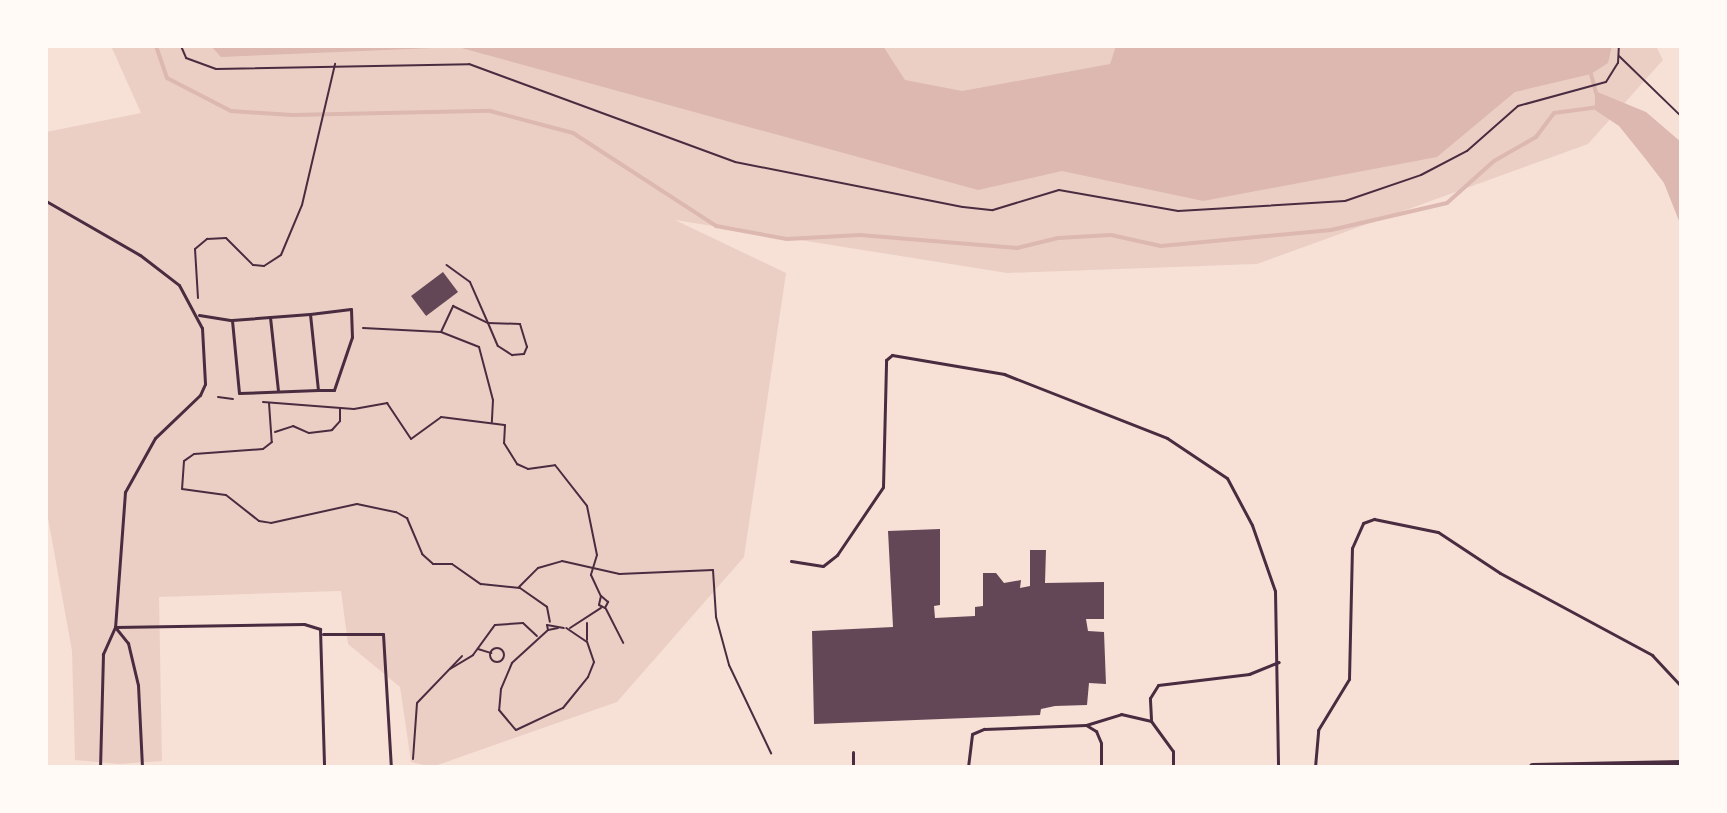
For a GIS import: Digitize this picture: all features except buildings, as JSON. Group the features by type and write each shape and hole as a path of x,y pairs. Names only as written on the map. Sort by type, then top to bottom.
{"main road":[{"path":"1533,767 1681,764"}],"lane":[{"path":"46,201 140,255 179,285 199,315 205,384 155,438 125,492 115,627 103,654 100,767"},
{"path":"199,315 232,320 351,309 352,337 334,390 239,393 232,320"},
{"path":"310,314 318,390"},
{"path":"270,317 278,391"},
{"path":"791,561 823,566 837,555 883,487 886,360 892,355 1004,374 1167,438 1227,478 1252,525 1275,591 1279,662 1278,767"},
{"path":"1315,767 1318,730 1349,679 1352,548 1363,523 1374,519 1438,532 1500,573 1652,655 1681,686"},
{"path":"115,627 304,624 323,634 383,634 391,767"},
{"path":"115,627 132,655 142,767"},
{"path":"323,634 324,767"},
{"path":"1173,767 1173,751 1151,721 1150,698 1158,685 1249,674 1279,662"},
{"path":"968,767 972,734 984,729 1086,725 1121,714 1151,721"},
{"path":"1086,725 1096,731 1101,743 1101,767"},
{"path":"853,752 853,767"}],"path":[{"path":"181,46 186,58 216,69 335,64 469,64 735,162 993,210 1059,190 1178,211 1345,201 1421,175 1467,151 1518,106 1606,82 1619,46"},
{"path":"1618,55 1681,116"},
{"path":"199,315 195,249 207,239 226,238 253,265 264,266 281,255 302,205 335,64"},
{"path":"441,332 453,306 488,323 520,324 527,334 524,354 512,355 498,346 488,323 470,282 447,265"},
{"path":"363,328 441,332 479,347 493,400 492,424"},
{"path":"218,397 243,400"},
{"path":"256,401 340,407 387,403 411,439 441,417 505,425 504,443 517,464 528,469 555,465 571,481 593,524 597,555 592,569 603,608 623,643"},
{"path":"269,403 274,432"},
{"path":"340,407 340,421 332,430 309,433 293,426 274,432 263,449 194,454 184,461 182,489 226,495 259,521 271,523 357,504 396,512 407,518 422,554 433,564 452,564 481,584 518,588 547,607 548,630"},
{"path":"518,588 529,573 551,562 619,574 713,570 716,617 729,665 771,753"},
{"path":"587,622 587,642 594,662 577,691 549,717 516,730 499,710 512,663 537,636 548,630 587,622 603,608 606,598 601,596"},
{"path":"550,622 558,628"},
{"path":"449,669 477,648 495,625 523,623 537,636"},
{"path":"566,628 587,642"},
{"path":"477,648 491,654 494,663 501,659 512,663"},
{"path":"491,654 500,648 501,659"},
{"path":"413,759 417,703 462,656"}],"shaded area":[{"path":"111,46 1656,46 1663,60 1588,144 1257,264 1007,273 675,220 786,273 744,557 617,702 432,767 411,762 400,687 348,644 341,591 159,597 162,761 119,764 75,760 72,651 46,507 46,132 141,113"},
{"path":"211,46 883,46 905,80 962,91 1110,64 1116,46 1612,46 1608,63 1591,74 1515,92 1437,157 1203,201 1062,171 978,190 458,47 221,57"},
{"path":"1595,91 1646,112 1681,142 1681,226 1664,183 1619,126 1595,110"}],"waterway":[{"path":"156,46 167,78 231,111 292,115 490,111 573,133 716,226 787,239 860,235 1017,248 1058,238 1111,235 1161,246 1331,230 1447,203 1494,161 1536,137 1554,113 1599,107"},
{"path":"1591,74 1596,93"}]}
